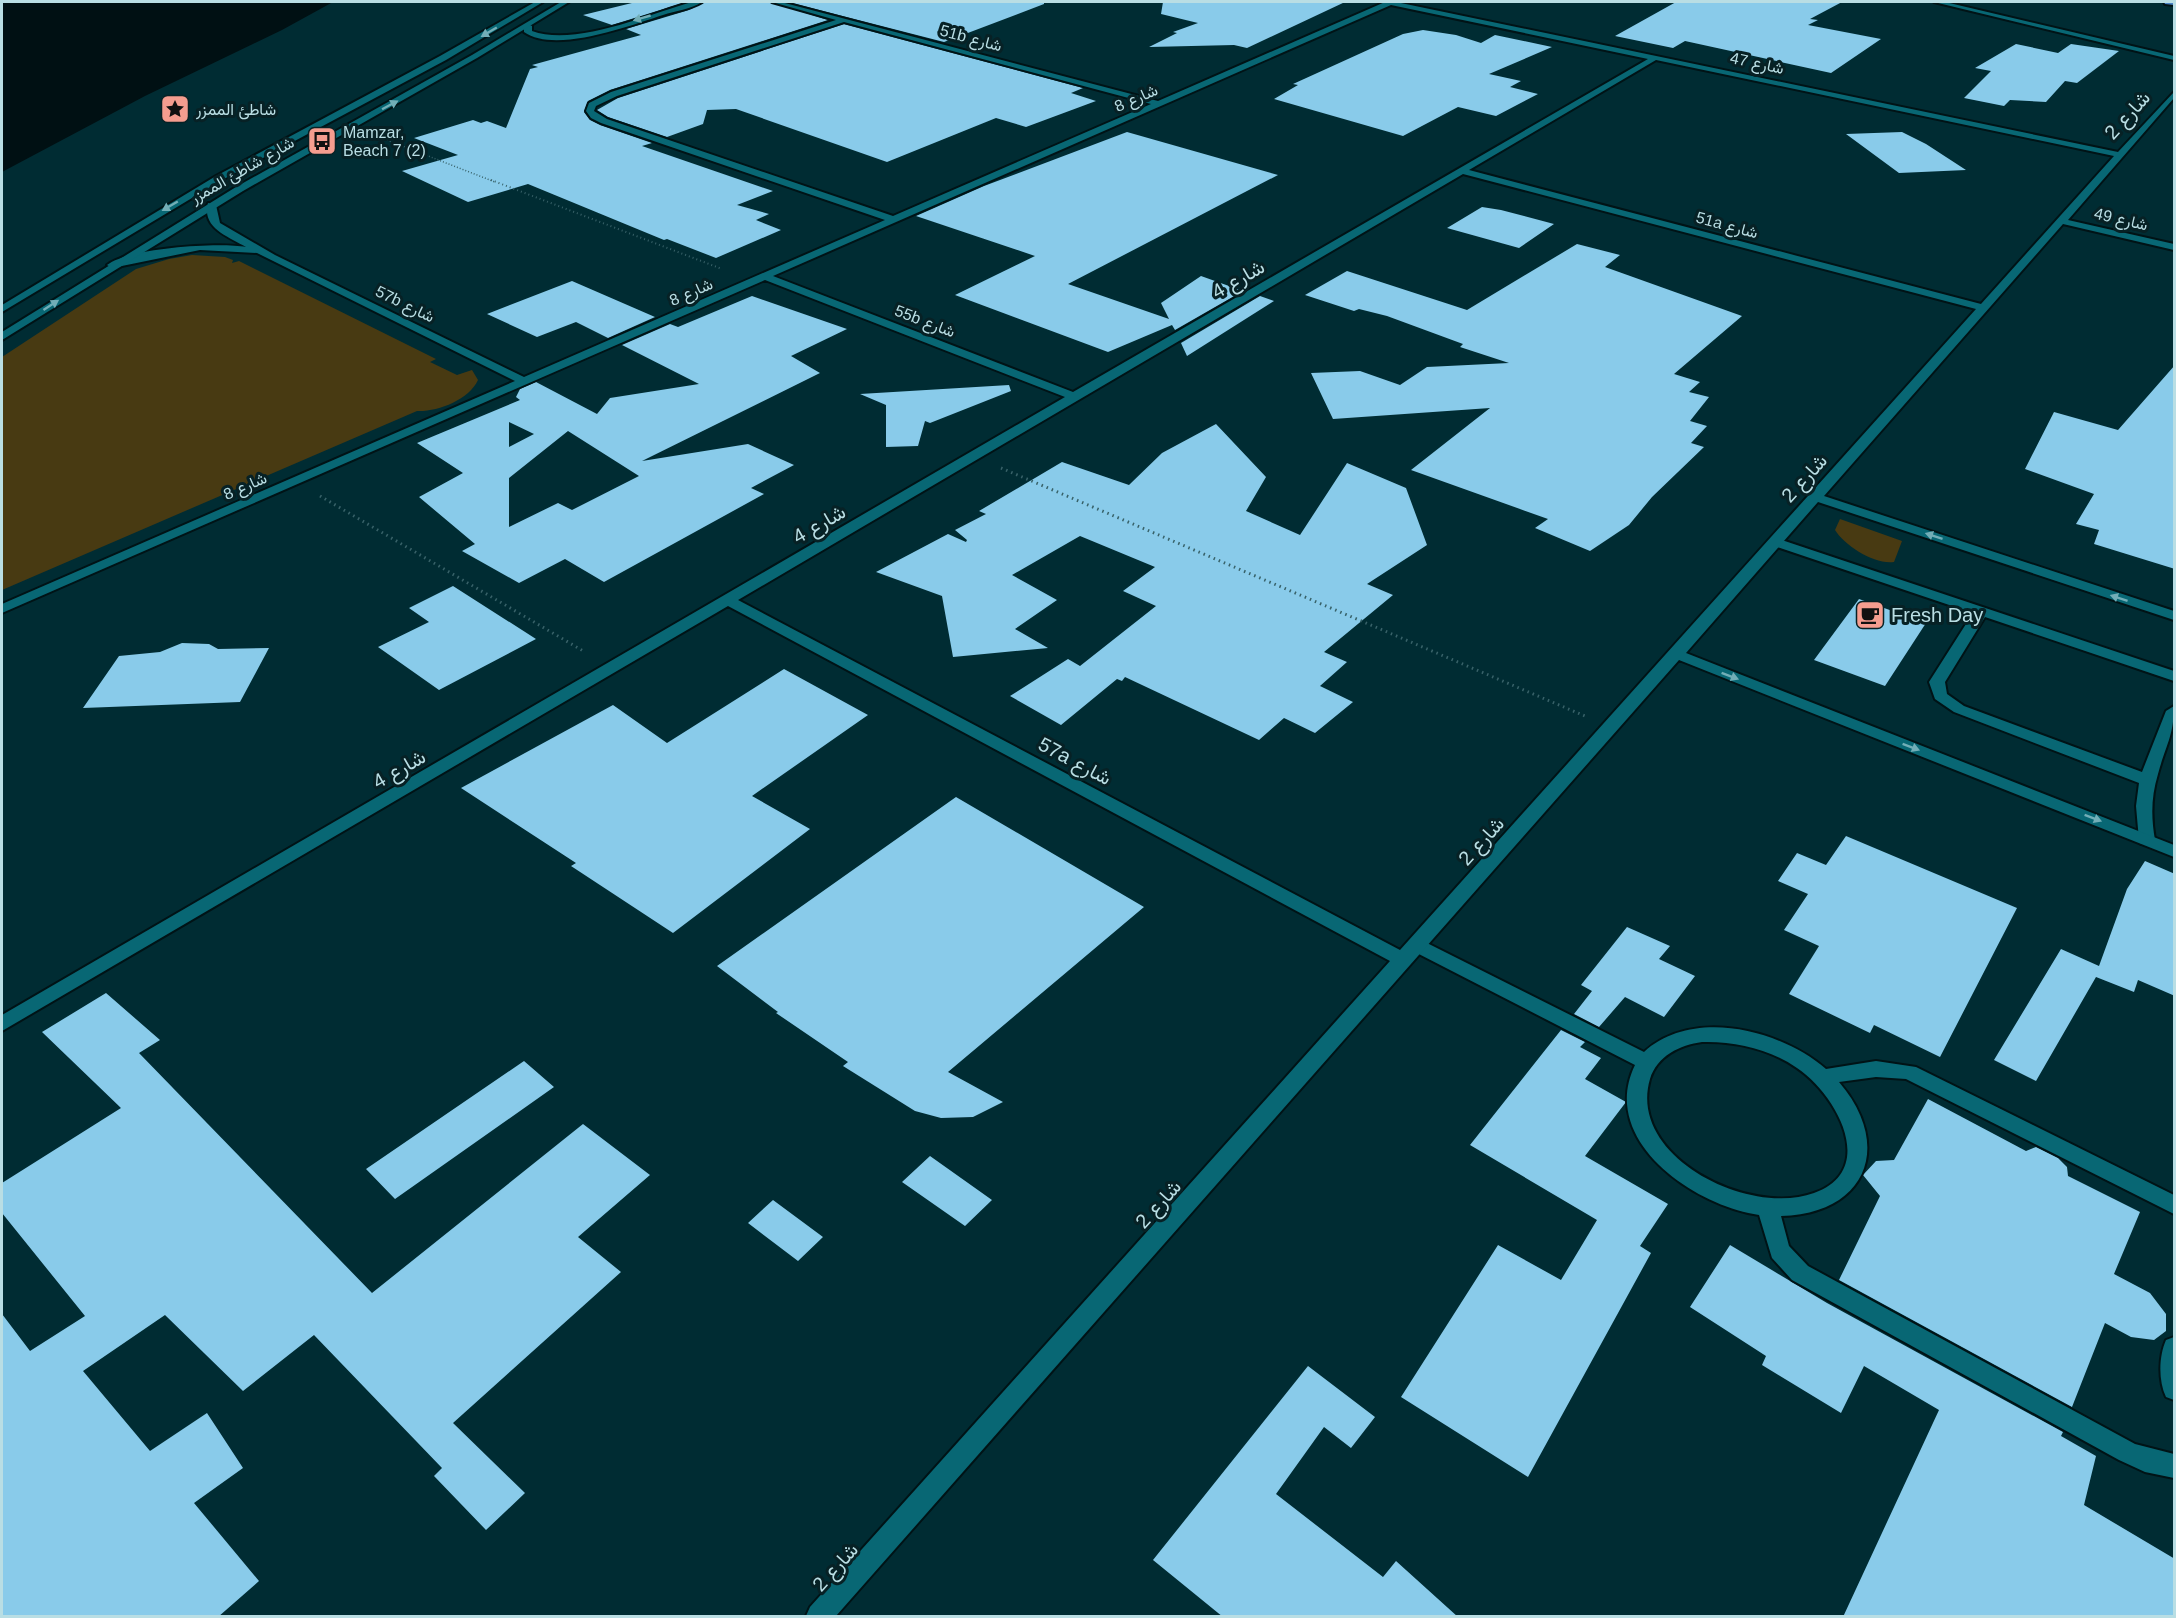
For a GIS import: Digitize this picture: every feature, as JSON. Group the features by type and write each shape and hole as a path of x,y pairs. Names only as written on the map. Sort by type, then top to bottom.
{"main road":[{"path":"2168,2 2175,3"}],"street":[{"name":"شارع شاطئ الممزر","path":"2,309 219,178 443,58 539,2"},
{"name":"شارع شاطئ الممزر","path":"2,337 112,265 211,205 322,141 472,61 565,2"},
{"path":"528,26 528,32 540,38 577,36 698,2"},
{"name":"51b شارع","path":"775,2 1160,104"},
{"name":"شارع 47","path":"1390,2 2120,155"},
{"name":"شارع 8","path":"2,609 1390,2"},
{"path":"1938,2 2175,58"},
{"path":"843,20 607,97 592,105 590,111 604,121 894,219"},
{"name":"شارع 4","path":"2,1024 1656,57"},
{"name":"شارع 2","path":"819,1617 2175,94"},
{"name":"51a شارع","path":"1462,171 1984,308"},
{"name":"57b شارع","path":"211,205 212,219 216,225 271,257 524,381"},
{"name":"شارع 49","path":"2061,221 2175,247"},
{"name":"57b شارع","path":"112,265 162,252 196,247 238,248 271,257"},
{"name":"55b شارع","path":"759,279 1075,397"},
{"path":"1815,497 2175,616"},
{"path":"1776,542 2175,676"},
{"name":"57a شارع","path":"727,600 1404,960"},
{"path":"1982,611 1937,682 1937,691 1945,701 1959,709 2148,780"},
{"path":"1676,654 2175,850"},
{"path":"2147,840 2141,808 2148,780 2175,711"},
{"path":"1417,945 1646,1062"},
{"path":"1726,1035 1761,1041 1794,1056 1823,1077 1845,1102 1857,1128 1859,1155 1850,1179 1830,1196 1802,1206 1768,1208 1731,1200 1697,1184 1668,1162 1647,1136 1636,1109 1636,1083 1646,1062 1666,1045 1693,1036 1726,1035"},
{"path":"1823,1077 1876,1070 1909,1072 2175,1205"},
{"path":"1768,1208 1780,1251 1800,1273 2127,1452 2145,1460 2175,1466"},
{"path":"2175,1347 2172,1353 2175,1389"}],"path":[{"path":"387,140 759,279"},
{"path":"974,456 1611,727"},
{"path":"295,481 612,668"}],"shaded area":[{"path":"2,2 333,2 282,30 145,96 2,172"},
{"path":"192,255 225,257 233,260 232,263 239,261 436,359 430,362 457,375 472,370 478,380 474,387 460,399 443,407 417,411 2,590 2,357 136,269"},
{"path":"1840,519 1902,541 1894,562 1878,561 1853,548 1835,530"}],"building":[{"path":"636,2 686,2 612,25 583,15"},
{"path":"704,2 770,2 828,20 610,90 588,101 584,112 590,120 600,125 652,143 642,146 773,191 737,205 769,214 756,220 781,230 716,258 667,239 664,240 528,184 468,202 402,171 458,155 414,138 473,120 481,123 487,121 506,128 530,69 538,67 532,65 641,35 626,29 689,10"},
{"path":"788,2 1044,2 1044,4 944,42"},
{"path":"1163,2 1345,2 1247,48 1234,45 1149,47 1177,33 1173,32 1198,23 1161,14"},
{"path":"1676,2 1842,2 1810,19 1818,20 1808,25 1881,39 1831,73 1685,41 1673,48 1615,36"},
{"path":"844,24 1083,88 1071,93 1096,101 1026,127 996,118 887,162 736,109 707,110 703,124 667,137 608,117 597,110 618,98"},
{"path":"1423,30 1456,35 1481,43 1495,35 1552,47 1489,74 1521,81 1510,87 1538,94 1496,116 1458,107 1403,136 1274,99 1298,85 1293,84 1403,34"},
{"path":"2016,44 2058,53 2071,44 2119,51 2077,83 2065,81 2046,102 2010,100 2004,106 1964,98 1991,71 1975,68"},
{"path":"1127,132 1278,175 1068,284 1169,319 1161,303 1201,276 1243,291 1175,330 1172,325 1108,352 955,295 1035,256 916,216 984,186"},
{"path":"1902,132 1926,144 1966,170 1899,173 1846,134"},
{"path":"1482,207 1554,224 1519,248 1447,228"},
{"path":"1577,244 1620,255 1605,267 1742,316 1674,374 1700,382 1689,392 1709,397 1690,421 1707,426 1691,443 1704,447 1652,497 1629,525 1590,551 1535,528 1548,519 1411,470 1490,408 1333,419 1311,373 1360,371 1400,385 1427,367 1509,363 1460,347 1463,344 1387,316 1359,309 1354,311 1305,295 1347,271 1467,310"},
{"path":"572,281 655,317 608,338 576,322 537,337 487,314"},
{"path":"752,296 847,329 791,356 820,373 642,461 748,444 794,465 751,488 764,494 604,582 565,559 519,583 462,551 475,544 419,497 463,473 417,443 520,400 516,397 520,389 536,382 597,414 610,398 699,384 622,345 670,324 678,327","holes":["509,422 534,434 509,447","568,431 639,476 572,510 558,503 509,527 509,478"]},
{"path":"1260,296 1274,301 1187,356 1181,343"},
{"path":"2175,365 2175,569 2094,544 2099,530 2076,524 2094,494 2025,469 2054,412 2118,430"},
{"path":"1009,385 1011,391 930,423 925,421 918,446 886,447 886,405 860,394"},
{"path":"1216,424 1266,477 1246,511 1300,535 1347,463 1406,488 1427,545 1367,584 1393,595 1324,652 1347,662 1320,686 1353,702 1315,733 1284,718 1259,740 1125,677 1122,681 1117,679 1061,725 1010,696 1068,659 1080,666 1156,606 1123,591 1155,567 1080,536 1012,575 1057,600 1015,629 1048,648 953,657 942,596 876,572 948,534 966,542 967,540 955,530 986,514 979,511 1062,462 1129,485 1162,453"},
{"path":"453,586 536,639 439,690 378,647 429,622 409,608"},
{"path":"1859,599 1926,623 1885,686 1814,660"},
{"path":"182,643 209,644 218,649 269,648 240,702 83,708 119,656 160,652"},
{"path":"784,669 868,715 752,796 810,829 673,933 571,866 576,863 461,788 613,705 667,743"},
{"path":"956,797 1144,907 948,1072 1003,1102 973,1117 941,1118 915,1111 843,1066 848,1062 776,1013 778,1012 717,966"},
{"path":"1846,836 2017,908 1940,1057 1874,1025 1870,1033 1789,994 1819,946 1784,930 1808,894 1778,881 1797,853 1826,865"},
{"path":"2145,861 2175,874 2175,996 2138,980 2134,992 2096,977 2036,1081 1994,1060 2061,949 2099,966 2127,889"},
{"path":"1627,927 1670,946 1659,959 1695,976 1664,1017 1625,997 1599,1027 1574,1014 1592,991 1581,985"},
{"path":"106,993 160,1040 139,1053 372,1293 583,1124 650,1175 578,1237 621,1272 453,1423 525,1493 486,1530 434,1476 442,1468 314,1335 243,1391 165,1315 83,1371 150,1451 207,1413 243,1468 194,1503 259,1581 218,1617 2,1617 2,1314 30,1351 85,1316 2,1213 2,1183 121,1108 42,1032"},
{"path":"1561,1030 1585,1042 1580,1047 1601,1058 1585,1079 1626,1102 1585,1156 1668,1204 1640,1246 1651,1253 1528,1477 1401,1397 1498,1245 1561,1280 1597,1220 1470,1145"},
{"path":"524,1061 554,1087 395,1199 366,1169"},
{"path":"1928,1099 2026,1151 2036,1147 2058,1158 2067,1167 2068,1176 2140,1212 2114,1274 2150,1293 2166,1314 2166,1331 2154,1340 2131,1337 2105,1323 2072,1407 1839,1280 1880,1196 1863,1175 1876,1161 1894,1160"},
{"path":"930,1156 992,1200 965,1226 902,1182"},
{"path":"773,1200 823,1237 798,1261 748,1223"},
{"path":"1730,1245 1827,1303 2063,1432 2061,1436 2096,1456 2084,1505 2175,1559 2175,1617 1843,1617 1939,1410 1864,1366 1841,1413 1762,1365 1766,1356 1690,1307"},
{"path":"1308,1366 1375,1417 1351,1448 1324,1427 1276,1494 1383,1577 1396,1561 1458,1617 1223,1617 1153,1560"}],"place":[{"name":"شاطئ الممزر","path":"175,109"},
{"name":"Mamzar, Beach 7 (2)","path":"322,141"},
{"name":"Fresh Day","path":"1870,615"}]}
